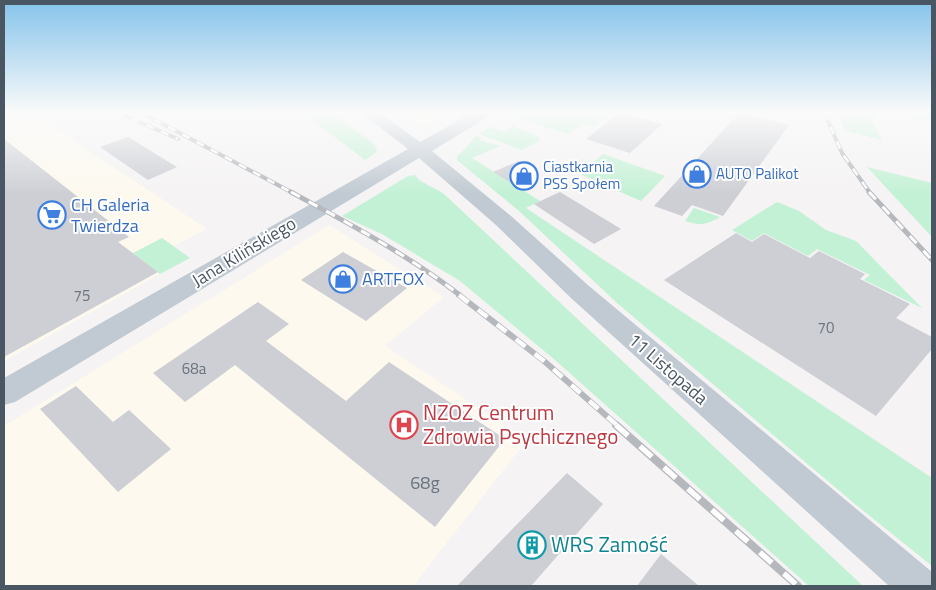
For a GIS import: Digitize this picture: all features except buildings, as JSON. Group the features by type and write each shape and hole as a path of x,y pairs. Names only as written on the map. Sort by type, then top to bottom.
{"street":[{"name":"11 Listopada","path":"407,140 533,247 580,292 918,586"},
{"name":"Jana Kilińskiego","path":"4,393 437,140"}],"shaded area":[{"path":"4,140 72,140 207,229 174,246 162,238 134,253 160,274 4,361"},
{"path":"329,225 444,297 385,346 527,440 413,586 4,586 4,426"}],"green space":[{"path":"338,140 368,140 375,145 377,152 365,160"},
{"path":"473,140 480,140 500,146 472,158 540,201 526,208 932,478 932,566 855,504 617,303 519,211 457,160 457,156"},
{"path":"494,140 539,140 522,150"},
{"path":"603,154 665,176 641,201 582,175 582,172"},
{"path":"867,167 932,183 932,237"},
{"path":"415,175 421,181 445,195 863,586 809,586 555,360 460,281 382,234 342,216 408,176"},
{"path":"777,202 799,211 826,230 856,241 922,308 864,280 870,275 817,249 808,256 764,233 752,241 732,230"},
{"path":"694,208 720,217 703,224 685,221"},
{"path":"162,238 190,258 160,274 133,253"}],"railway":[{"path":"192,140 293,193"},
{"path":"836,140 842,153 870,193"},
{"path":"291,192 357,228 420,267 461,296"},
{"path":"869,192 932,260"},
{"path":"459,295 544,361 618,426"},
{"path":"616,425 798,586"}],"place":[{"name":"AUTO Palikot","path":"697,174"},
{"name":"Ciastkarnia PSS Społem","path":"524,176"},
{"name":"CH Galeria Twierdza","path":"52,215"},
{"name":"ARTFOX","path":"343,279"},
{"name":"NZOZ Centrum Zdrowia Psychicznego","path":"404,425"},
{"name":"WRS Zamość","path":"532,545"}]}
